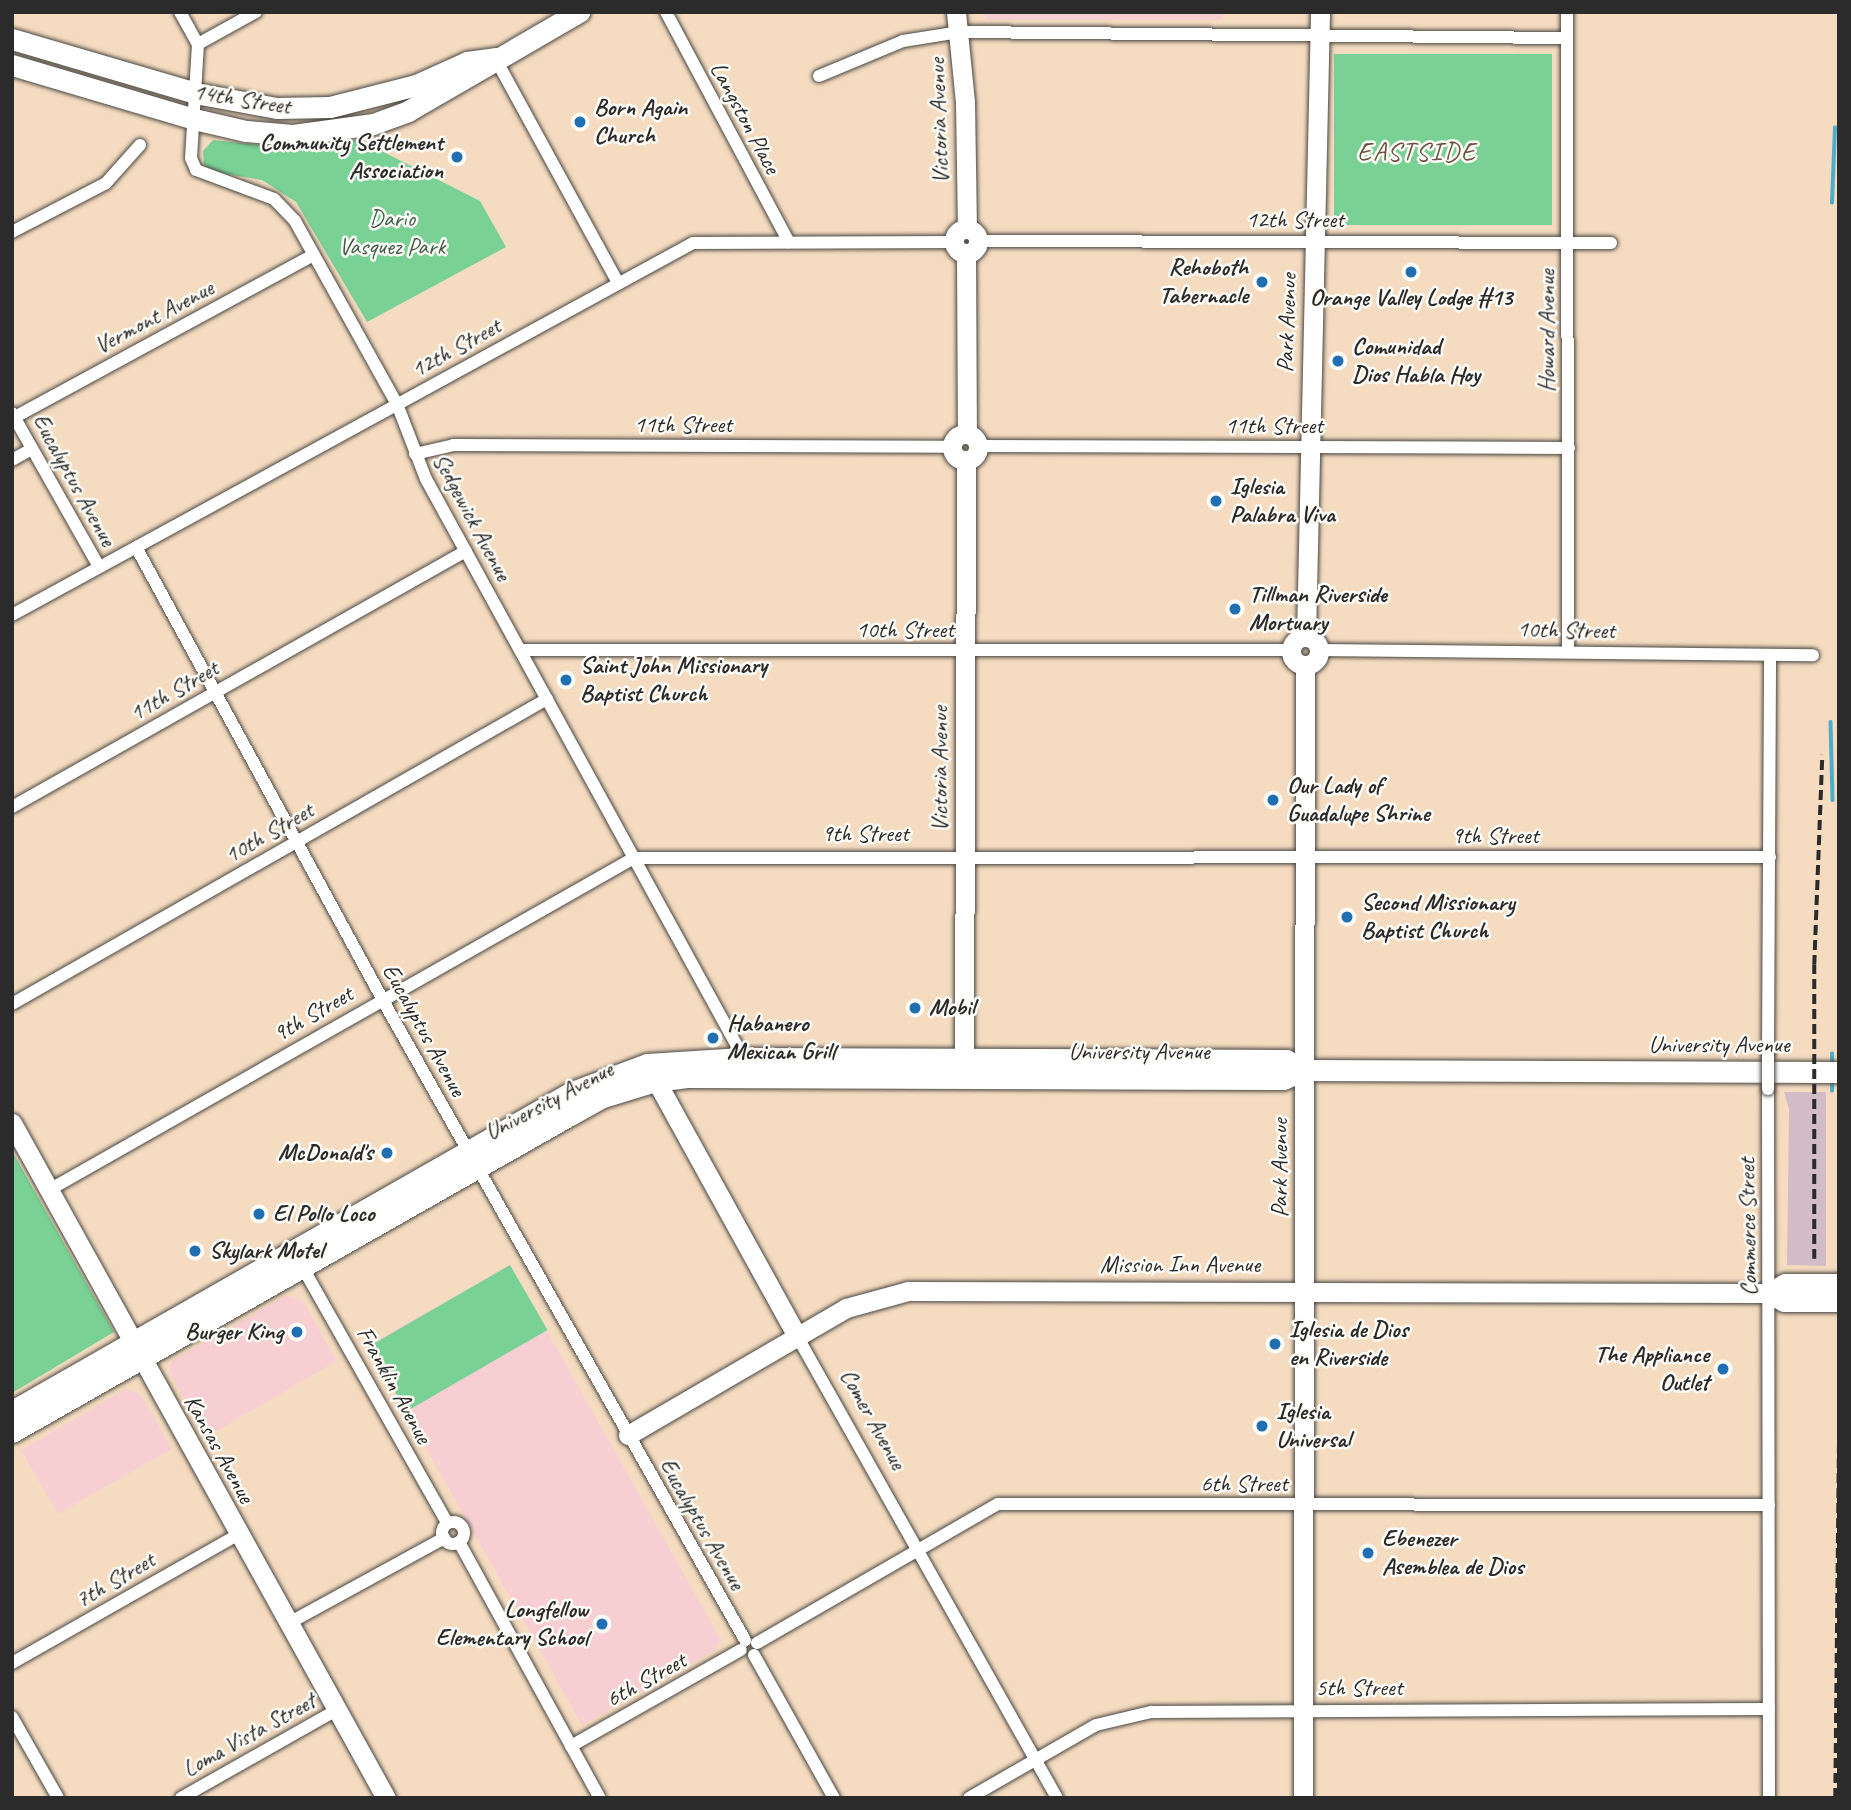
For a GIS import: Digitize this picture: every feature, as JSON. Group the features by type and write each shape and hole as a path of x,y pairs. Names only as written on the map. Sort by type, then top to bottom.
{"main road":[{"name":"14th Street","path":"12,65 194,119 291,135 373,124 440,96 479,74 495,58 579,12"},
{"name":"14th Street","path":"12,39 195,93 276,108 330,107 416,85 467,62 495,58"},
{"name":"University Avenue","path":"12,1411 137,1352 303,1268 472,1160 572,1092 651,1073 743,1067 964,1068 1286,1060 1304,1070 1839,1072"},
{"name":"University Avenue","path":"12,1432 331,1230 472,1160"},
{"path":"273,1285 284,1270 329,1244 334,1237 331,1230"},
{"name":"Mission Inn Avenue","path":"1839,1284 1785,1284 1770,1293 1784,1301 1839,1301"}],"street":[{"path":"180,12 198,44 256,12"},
{"name":"Langston Place","path":"666,12 789,242"},
{"name":"Park Avenue","path":"1313,643 1308,447 1320,12"},
{"name":"Howard Avenue","path":"1567,12 1568,650"},
{"path":"819,76 903,41 958,22 1320,37 1567,38"},
{"name":"Victoria Avenue","path":"958,22 966,241 964,1068"},
{"name":"Sedgewick Avenue","path":"198,44 191,158 196,170 274,199 286,208 397,404 415,454 634,858 743,1067"},
{"path":"495,58 618,283"},
{"path":"12,232 106,183 140,145"},
{"name":"12th Street","path":"12,615 693,243 1314,240 1611,243"},
{"name":"Vermont Avenue","path":"13,415 313,255"},
{"name":"Eucalyptus Avenue","path":"13,415 99,568"},
{"name":"11th Street","path":"415,454 453,445 1569,448"},
{"path":"12,460 32,449"},
{"name":"Eucalyptus Avenue","path":"136,547 382,999 834,1798"},
{"name":"11th Street","path":"12,807 466,551"},
{"path":"1295,642 1313,643 1315,660 1305,665 1291,650 1295,642"},
{"name":"10th Street","path":"1313,643 1813,655"},
{"name":"10th Street","path":"520,650 1291,650"},
{"name":"Commerce Street","path":"1769,1798 1770,655"},
{"name":"Park Avenue","path":"1303,1798 1305,665"},
{"name":"10th Street","path":"12,1004 547,699"},
{"name":"9th Street","path":"49,1190 634,858 964,855 1770,857"},
{"name":"Comer Avenue","path":"651,1073 1057,1798"},
{"name":"Kansas Avenue","path":"12,1123 387,1798"},
{"name":"Franklin Avenue","path":"303,1268 447,1523 458,1522 463,1527 459,1542"},
{"name":"Mission Inn Avenue","path":"628,1435 846,1308 908,1291 1770,1293"},
{"name":"6th Street","path":"571,1746 998,1504 1769,1505"},
{"path":"444,1538 447,1523"},
{"name":"7th Street","path":"12,1663 239,1534"},
{"path":"289,1623 444,1538 459,1542 600,1798"},
{"name":"Loma Vista Street","path":"181,1798 338,1709"},
{"name":"5th Street","path":"969,1798 1096,1725 1151,1713 1303,1709 1769,1709"},
{"path":"12,1717 58,1798"}],"shaded area":[{"path":"985,12 1223,12 1223,20 985,20"},
{"path":"1784,1092 1826,1092 1826,1266 1787,1265 1789,1109"},
{"path":"510,1265 721,1640 715,1650 582,1725 368,1345"},
{"path":"287,1295 303,1301 337,1361 205,1438 169,1371 172,1361"},
{"path":"126,1389 141,1395 172,1449 58,1514 21,1450"}],"green space":[{"path":"1334,54 1552,54 1552,225 1334,225"},
{"name":"Dario Vasquez Park","path":"213,140 267,146 360,140 480,201 506,247 367,322 296,202 262,180 215,172 204,165 203,151"},
{"path":"12,1151 114,1332 12,1393"},
{"path":"510,1265 548,1330 406,1411 369,1346"}],"waterway":[{"path":"1832,203 1835,128"},
{"path":"1831,722 1833,800"},
{"path":"1832,1054 1832,1066"},
{"path":"1832,1081 1832,1091"}],"railway":[{"path":"1814,1259 1814,965 1822,755"},
{"path":"1835,1798 1839,1431"}],"place":[{"name":"Born Again Church","path":"580,122"},
{"name":"Community Settlement Association","path":"457,157"},
{"name":"Orange Valley Lodge #13","path":"1411,272"},
{"name":"Rehoboth Tabernacle","path":"1262,282"},
{"name":"Comunidad Dios Habla Hoy","path":"1338,361"},
{"name":"Iglesia Palabra Viva","path":"1216,501"},
{"name":"Tillman Riverside Mortuary","path":"1235,609"},
{"name":"Saint John Missionary Baptist Church","path":"566,680"},
{"name":"Our Lady of Guadalupe Shrine","path":"1273,800"},
{"name":"Second Missionary Baptist Church","path":"1347,917"},
{"name":"Mobil","path":"915,1008"},
{"name":"Habanero Mexican Grill","path":"713,1038"},
{"name":"McDonald's","path":"387,1153"},
{"name":"El Pollo Loco","path":"259,1214"},
{"name":"Skylark Motel","path":"195,1251"},
{"name":"Burger King","path":"297,1332"},
{"name":"Iglesia de Dios en Riverside","path":"1275,1344"},
{"name":"The Appliance Outlet","path":"1723,1369"},
{"name":"Iglesia Universal","path":"1262,1426"},
{"name":"Ebenezer Asemblea de Dios","path":"1368,1553"},
{"name":"Longfellow Elementary School","path":"602,1624"}],"district":[{"name":"EASTSIDE","path":"1417,152"}]}
